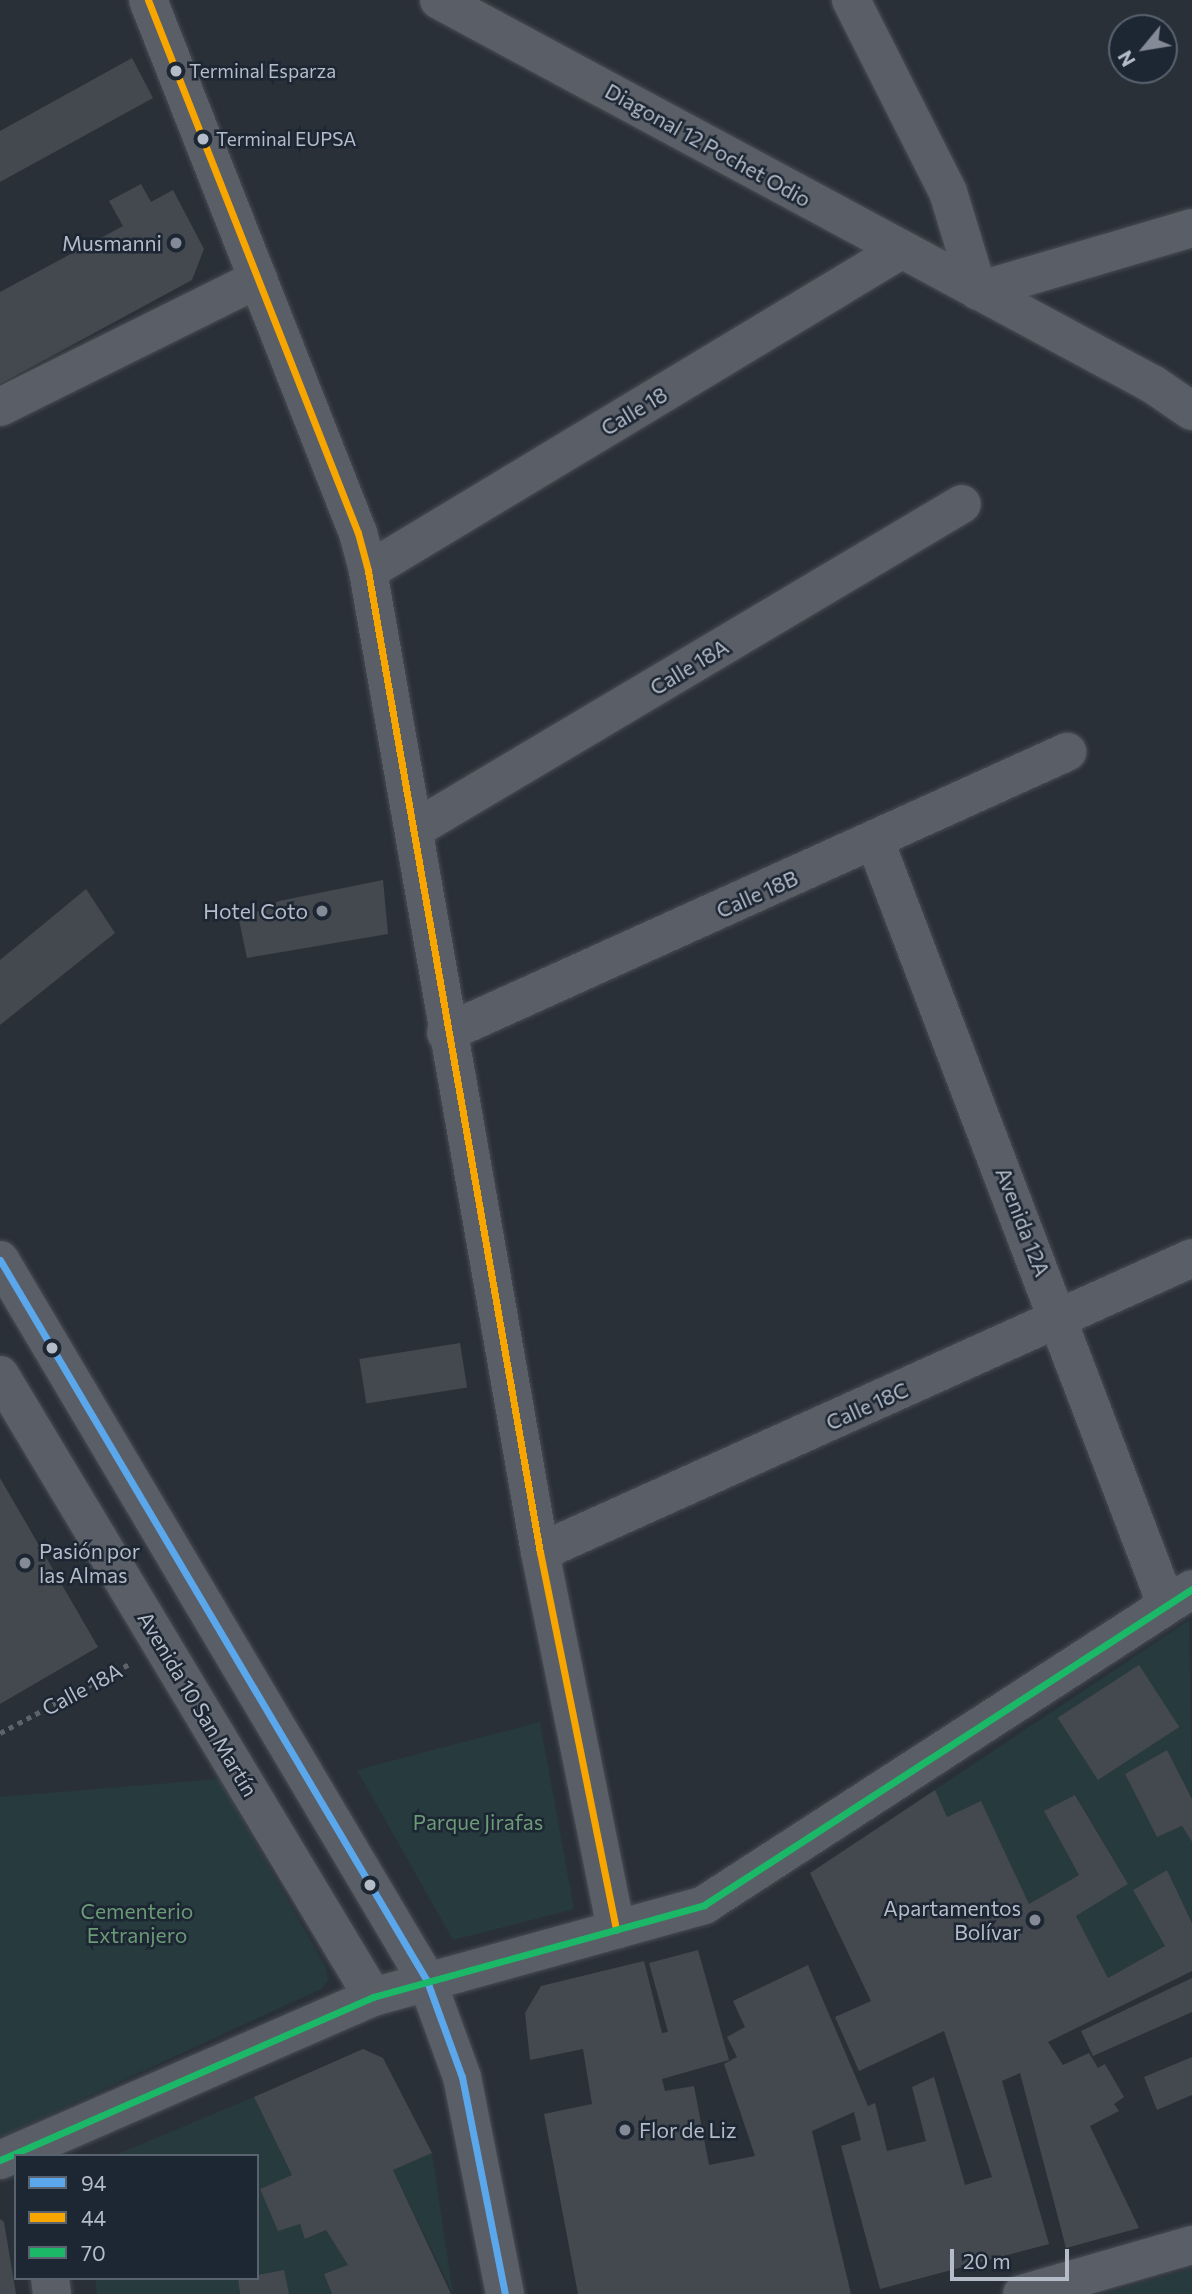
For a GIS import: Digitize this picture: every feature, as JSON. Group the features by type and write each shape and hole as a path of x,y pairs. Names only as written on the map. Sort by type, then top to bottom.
{"street":[{"path":"148,0 258,279 368,571 415,829 446,1033 540,1552 616,1929"},
{"name":"Diagonal 12 Pochet Odio","path":"439,0 899,251 1154,385 1192,411"},
{"path":"851,0 948,191 978,291 1192,228"},
{"name":"Calle 18","path":"368,571 899,251"},
{"path":"0,407 258,279"},
{"name":"Calle 18A","path":"415,829 962,504"},
{"name":"Calle 18B","path":"446,1033 1067,752"},
{"name":"Avenida 12A","path":"875,841 1061,1320 1179,1596"},
{"name":"Calle 18C","path":"540,1552 1061,1320 1192,1258"},
{"path":"0,1260 427,1981 462,2077 505,2294"},
{"name":"Avenida 10 San Martín","path":"0,1375 373,1997"},
{"path":"21,2154 373,1997 704,1905 743,1884 992,1714 1179,1596"},
{"path":"1022,2294 1192,2245"}],"path":[{"name":"Calle 18A","path":"0,1733 163,1645"}],"green space":[{"path":"1189,1620 1192,1799 1167,1750 1125,1774 1157,1837 1182,1826 1192,1842 1192,1923 1167,1870 1133,1890 1165,1946 1108,1978 1076,1916 1128,1884 1076,1795 1045,1811 1079,1875 1029,1904 981,1801 947,1817 935,1790"},
{"name":"Parque Jirafas","path":"540,1722 574,1909 453,1940 357,1770"},
{"name":"Cementerio Extranjero","path":"219,1779 326,1967 328,1980 321,1989 0,2137 0,1797"},
{"path":"254,2097 292,2175 260,2189 278,2230 300,2224 306,2239 326,2230 348,2265 324,2274 332,2294 289,2294 259,2277 259,2154 118,2154"},
{"path":"432,2153 453,2294 393,2170"},
{"path":"1192,2268 1192,2294 1103,2294"},
{"path":"95,2280 238,2280 240,2294 97,2294"}],"building":[{"path":"132,58 153,98 0,182 0,131"},
{"path":"141,184 151,202 173,190 204,249 192,280 0,384 0,292 123,226 109,201"},
{"name":"Hotel Coto","path":"383,880 388,934 247,958 239,920 279,901"},
{"path":"86,889 115,933 0,1025 0,960"},
{"path":"460,1343 467,1387 366,1403 359,1359"},
{"name":"Pasión por las Almas","path":"0,1478 98,1647 0,1704"},
{"path":"1139,1665 1179,1727 1098,1780 1058,1718"},
{"path":"1167,1750 1192,1799 1192,1842 1182,1826 1157,1837 1125,1774"},
{"path":"935,1790 947,1817 981,1801 1029,1904 1079,1875 1044,1811 1075,1795 1128,1884 1076,1916 1108,1978 1165,1946 1133,1890 1167,1870 1192,1923 1192,1971 1048,2042 1063,2065 1089,2053 1098,2068 1105,2064 1124,2097 1114,2104 1119,2111 1090,2126 1139,2228 1066,2248 1020,2073 1002,2081 1049,2244 880,2289 841,2146 861,2140 854,2112 812,2131 851,2294 578,2294 544,2114 592,2104 583,2049 530,2060 525,2013 541,1986 644,1961 662,2033 668,2032 649,1963 698,1950 729,2060 662,2079 665,2091 694,2086 709,2165 755,2156 724,2064 737,2057 727,2037 745,2027 733,2001 808,1965 868,2106 875,2103 887,2151 926,2141 912,2087 934,2077 965,2185 992,2177 944,2031 859,2071 835,2017 871,2001 810,1873"},
{"path":"1192,1978 1192,2012 1093,2056 1081,2031"},
{"path":"363,2049 383,2058 432,2153 393,2170 451,2294 332,2294 324,2274 348,2265 326,2230 305,2239 300,2224 278,2231 260,2189 292,2175 254,2097"},
{"path":"1192,2057 1192,2095 1157,2110 1144,2077"},
{"path":"0,2219 4,2222 16,2294 0,2294"},
{"path":"284,2270 289,2294 240,2294 238,2280 259,2280 259,2275"}],"transit line":[{"name":"44","path":"148,0 358,533 368,571 540,1552 616,1929"},
{"name":"94","path":"0,1260 427,1981 462,2077 505,2294"},
{"name":"70","path":"0,2160 373,1997 704,1905 1192,1589"}],"place":[{"name":"Terminal Esparza","path":"176,71"},
{"name":"Terminal EUPSA","path":"203,139"},
{"name":"Musmanni","path":"176,243"},
{"name":"Hotel Coto","path":"322,911"},
{"name":"Pasión por las Almas","path":"25,1563"},
{"name":"Apartamentos Bolívar","path":"1035,1920"},
{"name":"Flor de Liz","path":"625,2130"}]}
